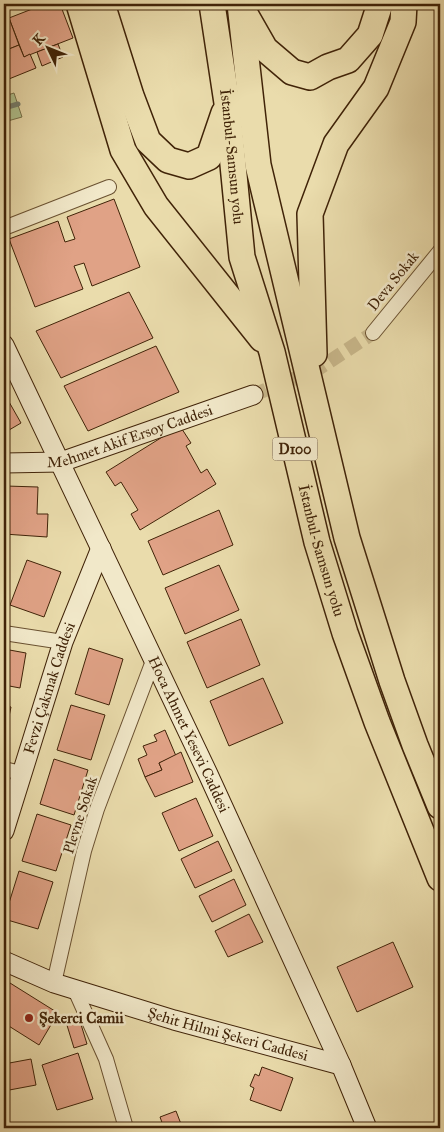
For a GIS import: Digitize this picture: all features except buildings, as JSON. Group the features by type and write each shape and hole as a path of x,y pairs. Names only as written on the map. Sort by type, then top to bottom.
{"highway":[{"path":"79,4 123,150 156,206 272,352"},
{"path":"102,4 148,142 168,160 189,166 209,157 228,103"},
{"name":"İstanbul-Samsun yolu","path":"212,4 228,103 242,258 272,352 317,542 345,633 377,722 440,878"},
{"path":"240,5 265,49 292,72 310,77 348,60 370,35 380,4"},
{"path":"316,406 310,214 336,144 376,88 404,22 404,4"},
{"name":"İstanbul-Samsun yolu","path":"240,5 258,165 347,538 392,681 440,806"}],"street":[{"path":"4,228 109,187"},
{"name":"Deva Sokak","path":"373,333 440,250"},
{"name":"Hoca Ahmet Yesevi Caddesi","path":"4,345 208,774 341,1065 367,1128"},
{"name":"Mehmet Akif Ersoy Caddesi","path":"4,463 60,462 253,395"},
{"name":"Fevzi Çakmak Caddesi","path":"4,831 13,771 101,548"},
{"path":"4,633 63,642"},
{"name":"Plevne Sokak","path":"54,983 84,851 97,809 154,662"},
{"name":"Şehit Hilmi Şekeri Caddesi","path":"4,961 75,990 174,1020 341,1065"},
{"path":"75,990 106,1059 126,1128"}],"green space":[{"path":"14,93 22,117 4,122 4,96"}],"waterway":[{"path":"4,108 18,104"}],"tunnel":[{"path":"253,395 318,369 373,333"}],"place":[{"name":"Şekerci Camii","path":"29,1018"}]}
